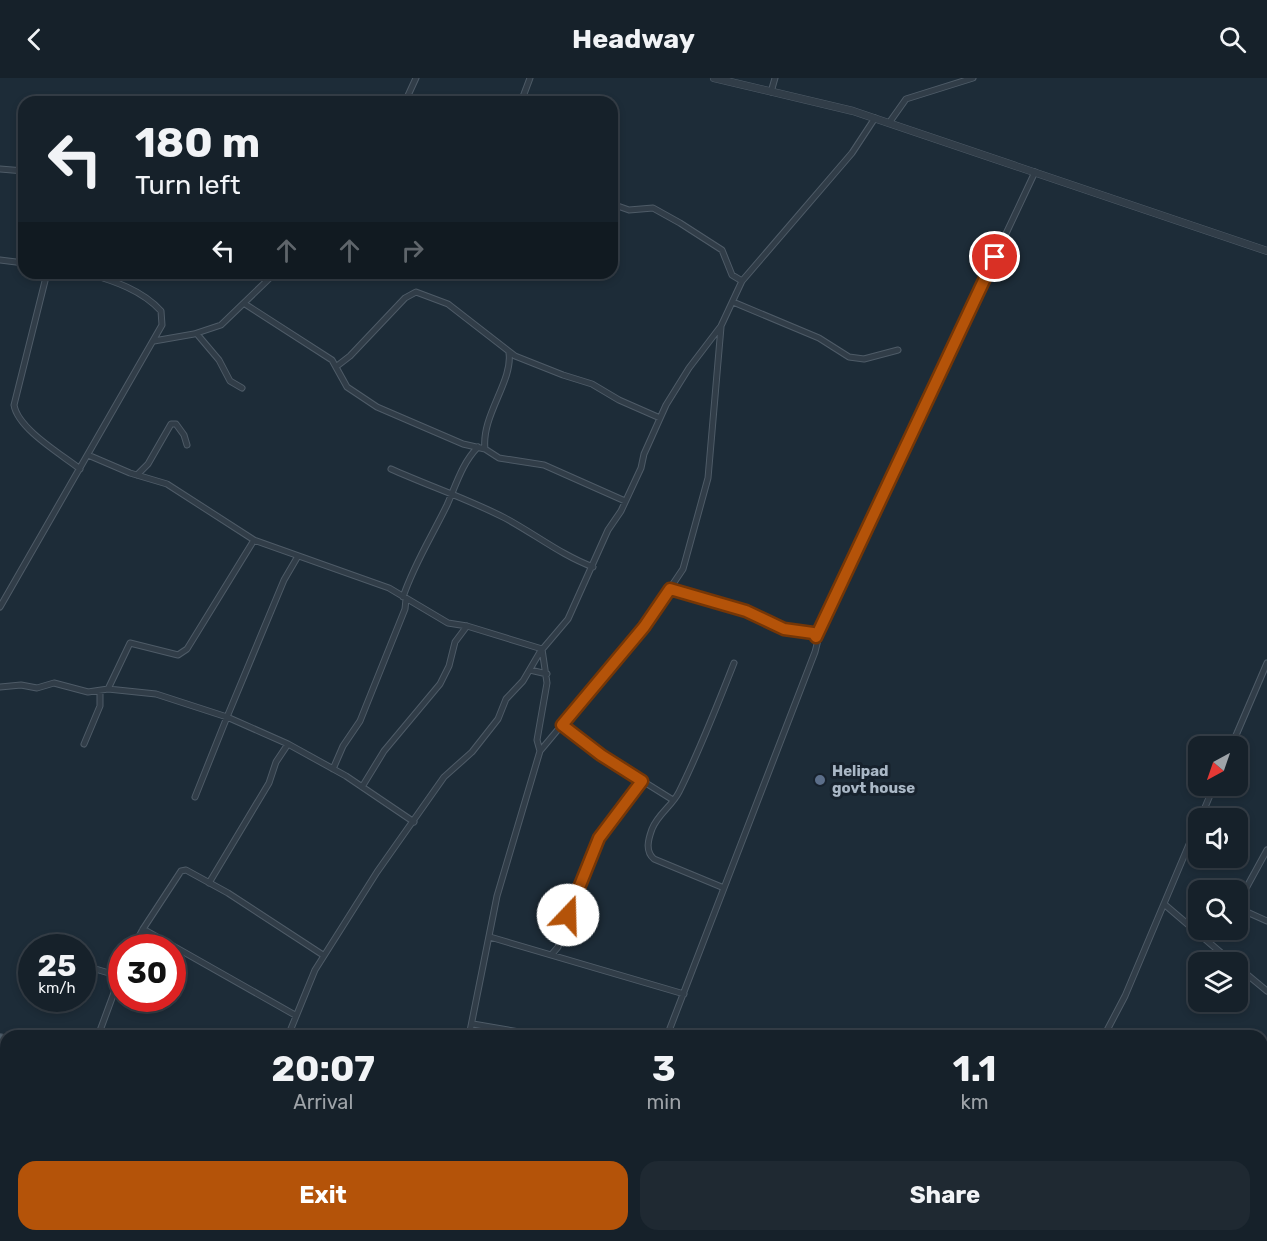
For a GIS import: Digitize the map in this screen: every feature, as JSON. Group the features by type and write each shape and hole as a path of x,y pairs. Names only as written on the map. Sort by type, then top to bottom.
{"street":[{"path":"408,96 416,78"},
{"path":"523,96 530,78"},
{"path":"714,78 875,118 1267,251"},
{"path":"771,92 775,78"},
{"path":"889,123 906,99 973,78"},
{"path":"290,1030 323,956 377,872 444,777 472,752 498,719 506,699 530,670 542,649 564,626 608,530 625,501 660,418 689,368 721,326 742,281 852,153 875,118"},
{"path":"0,169 18,170"},
{"path":"669,1030 816,652 816,637 1035,172"},
{"path":"618,206 628,210 652,208 680,223 722,250 732,275 742,281"},
{"path":"0,260 18,262"},
{"path":"46,279 14,405 15,414 24,425 80,469"},
{"path":"0,607 154,341 163,320 158,308 131,289 104,279"},
{"path":"154,341 197,334 221,325 269,279"},
{"path":"337,366 350,356 405,298 416,292 448,303 509,353 562,375 592,384 619,400 660,418"},
{"path":"733,302 819,338 849,357 868,358 898,350"},
{"path":"245,304 298,335 337,366 343,383 374,405 469,445 486,449 499,458 544,465 625,501"},
{"path":"471,1030 507,856 519,828 540,751 644,627 683,569 708,478 721,326"},
{"path":"197,334 219,360 230,381 242,388"},
{"path":"333,769 343,746 360,721 405,609 404,598 417,558 452,494 469,456 484,440 510,362 509,353"},
{"path":"510,362 518,357"},
{"path":"137,475 148,464 171,424 182,430 186,445"},
{"path":"484,440 486,449"},
{"path":"469,445 469,456"},
{"path":"88,455 137,475 152,477 177,489 254,540 389,588 448,623 468,626 542,649"},
{"path":"148,464 152,477"},
{"path":"391,469 520,526 568,557 593,567"},
{"path":"108,689 130,643 178,655 187,649 254,540"},
{"path":"195,797 284,580 298,556"},
{"path":"670,589 746,611 784,629 813,633 816,637"},
{"path":"362,787 384,751 440,684 449,666 455,642 468,626"},
{"path":"540,751 537,740 545,702 547,674 542,649"},
{"path":"724,888 657,862 650,856 648,848 652,829 658,816 673,800 708,730 734,663"},
{"path":"1236,736 1265,676 1267,663"},
{"path":"530,670 547,674"},
{"path":"0,687 21,685 37,688 54,683 81,692 108,689 172,697 227,717 288,744 333,769 414,822"},
{"path":"84,744 100,706 99,691"},
{"path":"562,725 601,755 673,800"},
{"path":"209,882 269,783 276,762 288,744"},
{"path":"552,954 558,947 594,848 618,810 642,781"},
{"path":"1107,1030 1188,847"},
{"path":"1248,885 1267,850"},
{"path":"140,934 183,870 209,882 323,956"},
{"path":"1164,904 1220,952"},
{"path":"1248,912 1267,921"},
{"path":"143,929 295,1015"},
{"path":"490,937 684,994"},
{"path":"558,947 562,958"},
{"path":"1248,974 1266,988"},
{"path":"100,1030 108,1007"},
{"path":"473,1024 508,1030"}],"place":[{"name":"Helipad govt house","path":"820,780"}],"route":[{"path":"568,915 599,838 642,781 601,755 562,725 644,627 670,589 704,601 746,611 784,629 807,631 816,637 995,257"}]}
